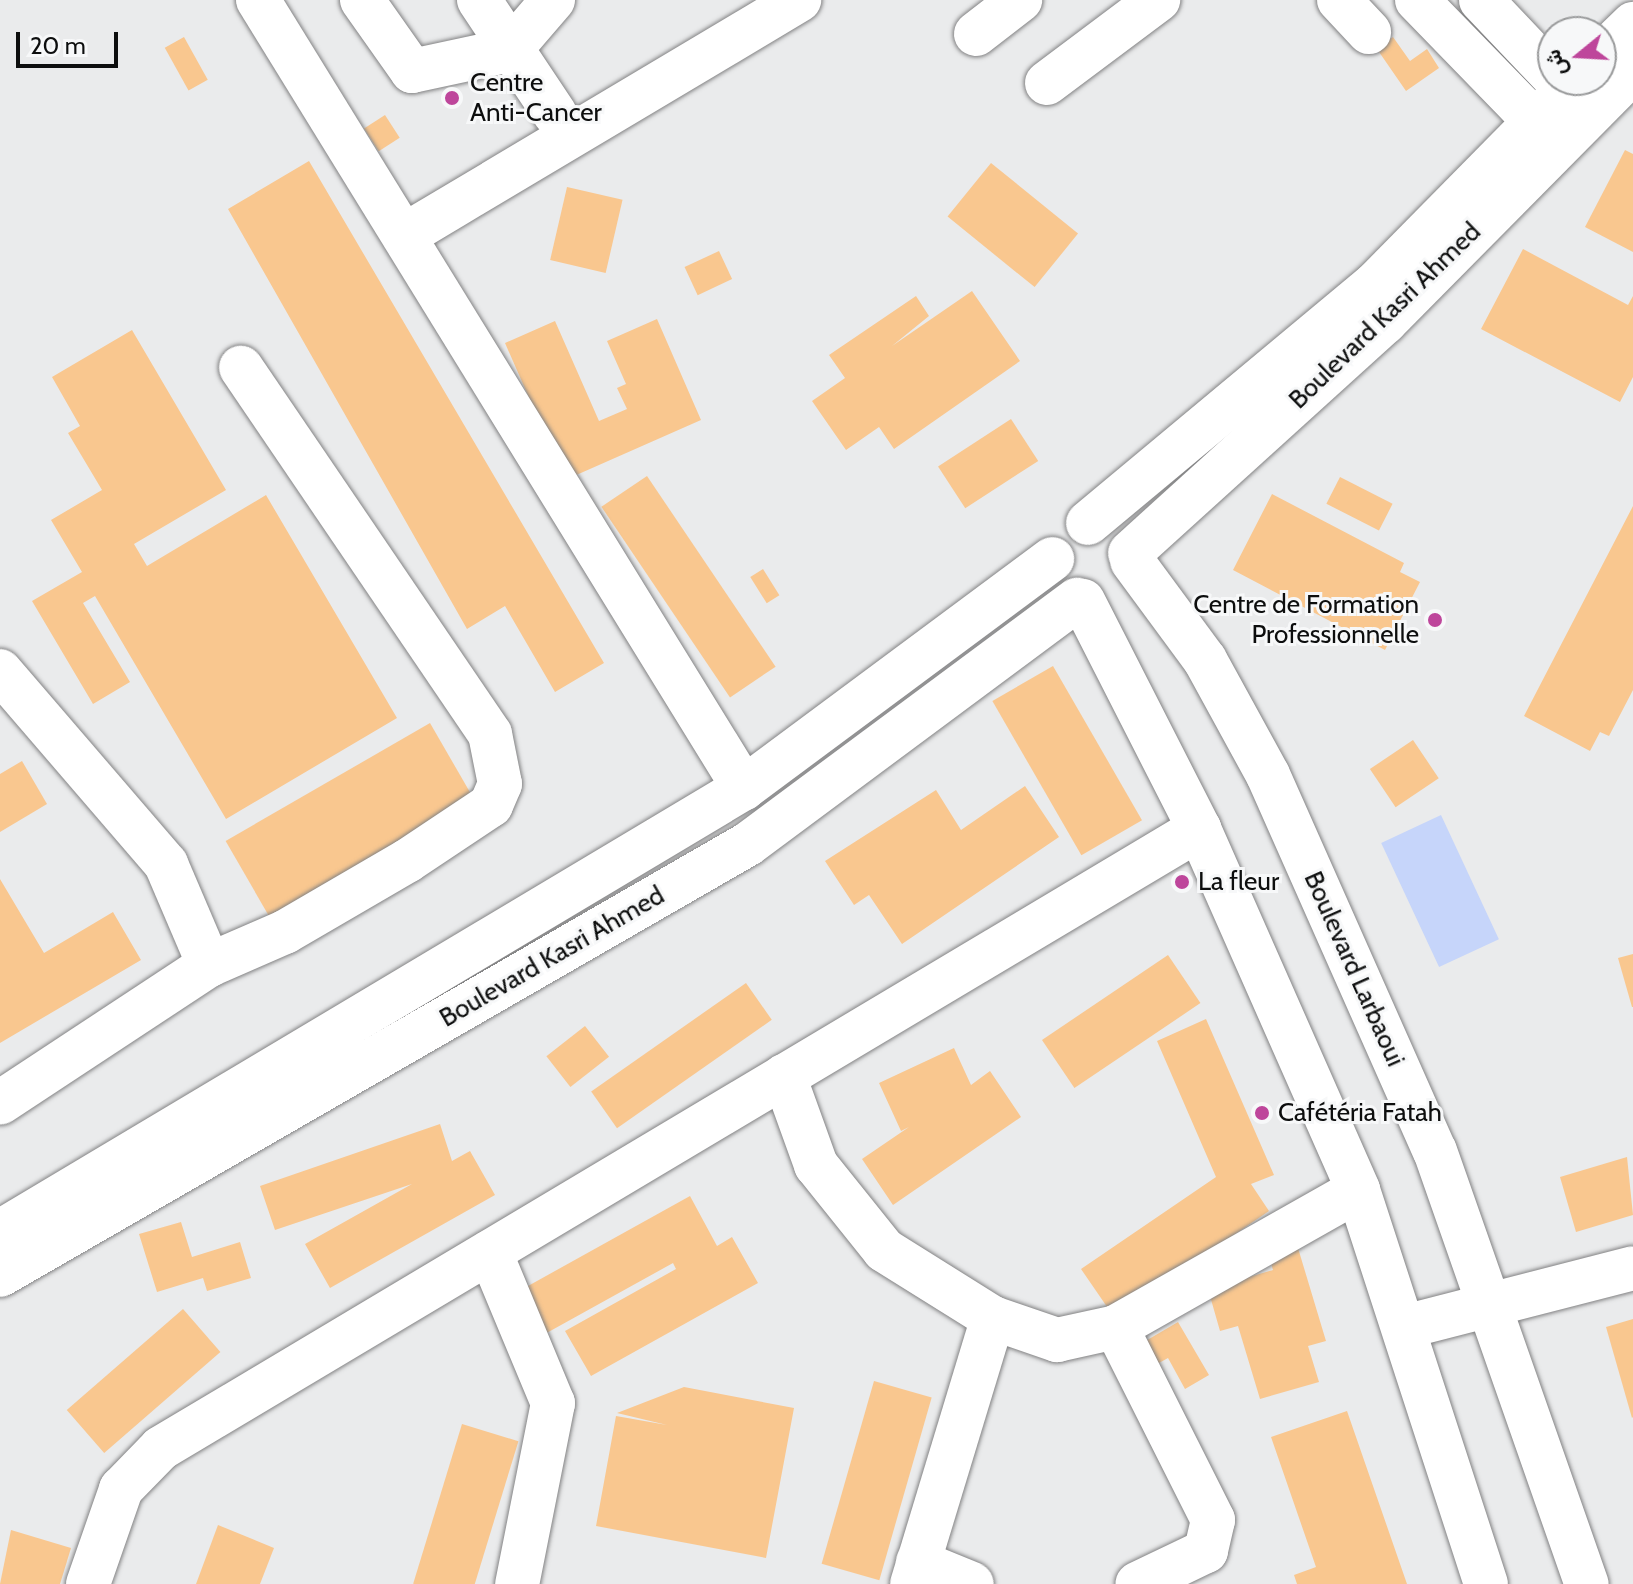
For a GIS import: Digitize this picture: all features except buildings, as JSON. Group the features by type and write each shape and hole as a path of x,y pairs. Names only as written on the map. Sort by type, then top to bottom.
{"main road":[{"path":"258,0 744,788"},
{"path":"362,0 412,71 510,50 553,0"},
{"path":"479,0 555,114"},
{"path":"398,226 555,114 744,0"},
{"path":"398,226 799,0"},
{"path":"976,34 1020,0"},
{"path":"1047,83 1158,0"},
{"path":"1339,0 1369,32"},
{"path":"1417,0 1547,133"},
{"path":"1481,0 1537,57"},
{"path":"1617,40 1633,24"},
{"name":"Boulevard Kasri Ahmed","path":"1131,557 1385,322 1547,133 1564,96"},
{"name":"Boulevard Kasri Ahmed","path":"1088,523 1374,285 1547,133"},
{"path":"0,1103 209,965 285,932 407,861 491,805 500,784 490,734 241,367"},
{"path":"1080,601 1120,591 1131,557 1114,530 1088,523 1064,534 1052,559 1058,585 1080,601 1199,829 1358,1190 1486,1584"},
{"name":"Boulevard Larbaoui","path":"1131,557 1205,660 1268,775 1435,1151 1492,1300 1587,1584"},
{"name":"Boulevard Kasri Ahmed","path":"0,1232 744,788 1052,559"},
{"name":"Boulevard Kasri Ahmed","path":"0,1275 748,844 1080,601"},
{"path":"0,671 166,864 209,965"},
{"path":"88,1584 121,1489 161,1448 1199,829"},
{"path":"784,1076 816,1165 884,1250 993,1318 1057,1340 1116,1327 1358,1190"},
{"path":"490,1252 553,1403 517,1584"},
{"path":"1404,1327 1492,1300 1633,1268"},
{"path":"972,1584 915,1573 993,1318"},
{"path":"1116,1327 1213,1520 1206,1551 1137,1584"}],"shaded area":[{"path":"1441,815 1499,939 1439,967 1381,843"}],"place":[{"name":"Centre Anti-Cancer","path":"452,98"},
{"name":"Centre de Formation Professionnelle","path":"1435,620"},
{"name":"La fleur","path":"1182,882"},
{"name":"Cafétéria Fatah","path":"1262,1113"}]}
